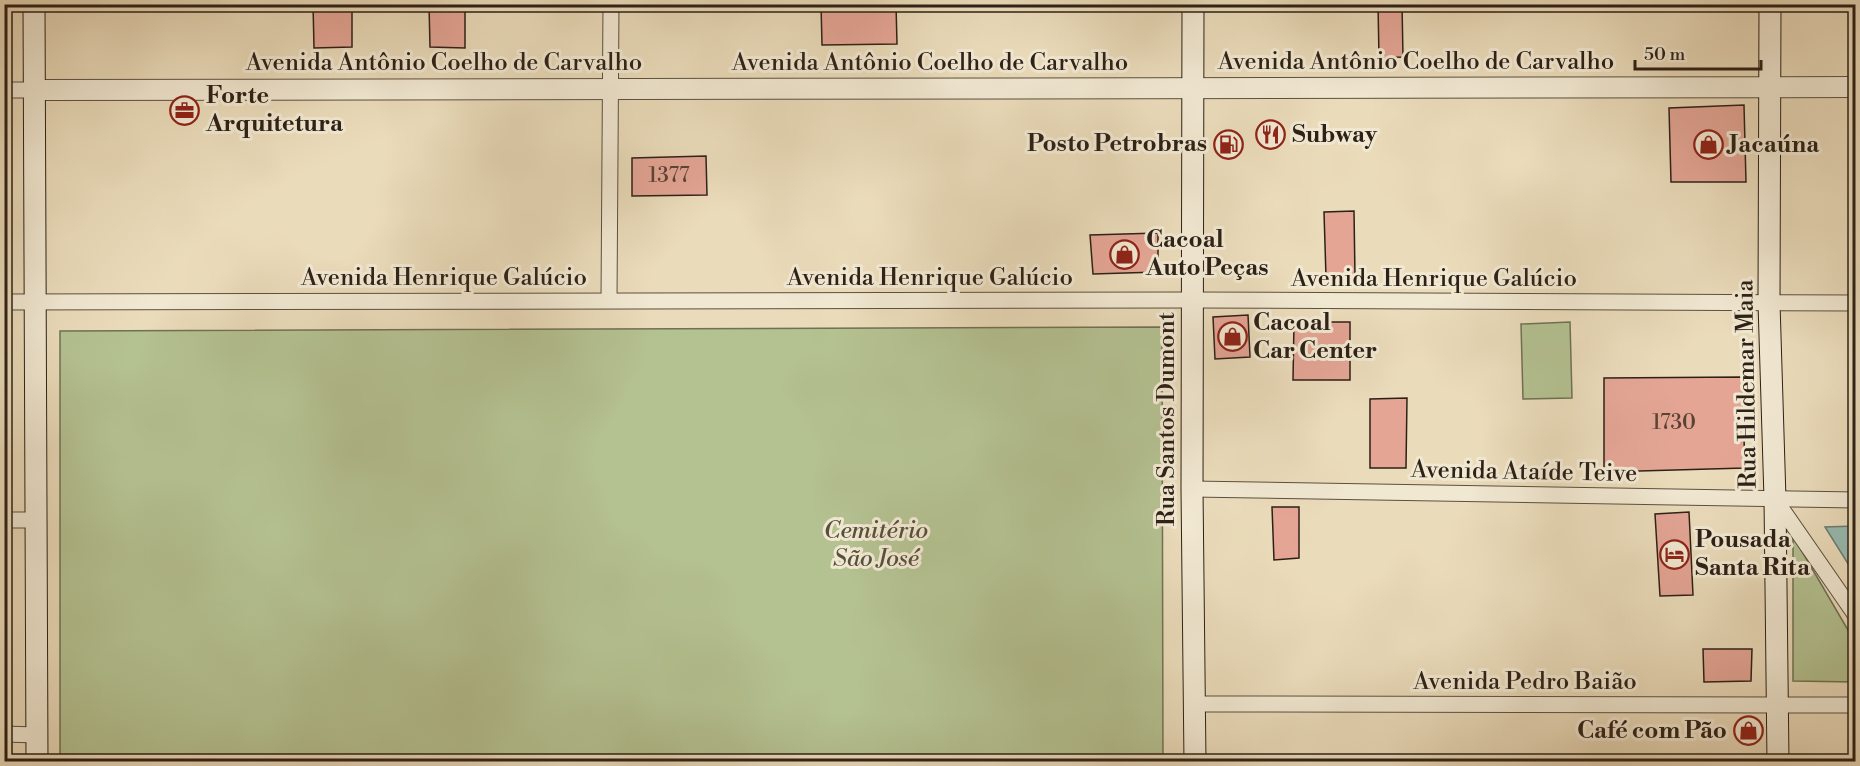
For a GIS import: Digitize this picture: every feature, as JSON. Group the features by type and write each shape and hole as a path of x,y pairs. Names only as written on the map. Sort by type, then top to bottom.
{"main road":[{"path":"34,4 37,762"},
{"name":"Rua Santos Dumont","path":"1193,4 1192,489 1195,762"},
{"name":"Rua Hildemar Maia","path":"1770,4 1769,303 1775,499 1778,762"}],"street":[{"path":"609,300 611,4"},
{"name":"Avenida Antônio Coelho de Carvalho","path":"4,90 1856,87"},
{"name":"Avenida Henrique Galúcio","path":"4,302 1192,300 1856,303"},
{"name":"Avenida Ataíde Teive","path":"1192,489 1856,500"},
{"path":"1775,499 1856,616"},
{"path":"4,520 37,520"},
{"name":"Avenida Pedro Baião","path":"1194,704 1856,705"},
{"path":"4,734 36,735"}],"green space":[{"path":"1570,322 1572,398 1523,399 1521,324"},
{"name":"Cemitério São José","path":"1162,327 1163,761 60,761 60,331"},
{"path":"1793,536 1855,642 1855,682 1793,681"}],"water":[{"path":"1856,526 1855,575 1825,527"}],"building":[{"path":"313,4 352,4 352,47 314,48"},
{"path":"429,4 465,4 465,48 430,47"},
{"path":"821,4 896,4 897,44 822,45"},
{"path":"1378,4 1402,4 1403,57 1379,58"},
{"name":"Jacaúna","path":"1744,105 1746,182 1671,182 1669,108"},
{"path":"706,156 707,195 632,196 632,158"},
{"path":"1354,211 1355,277 1326,277 1324,212"},
{"name":"Cacoal Auto Peças","path":"1158,233 1158,272 1093,274 1090,235"},
{"name":"Cacoal Car Center","path":"1248,315 1250,357 1215,359 1213,317"},
{"path":"1294,322 1350,322 1350,380 1293,380"},
{"path":"1742,377 1745,468 1604,472 1604,378"},
{"path":"1407,398 1406,468 1370,468 1370,399"},
{"path":"1272,507 1299,507 1299,558 1274,560"},
{"name":"Pousada Santa Rita","path":"1689,512 1693,595 1660,596 1655,514"},
{"path":"1703,649 1752,649 1751,681 1704,682"}],"place":[{"name":"Forte Arquitetura","path":"185,110"},
{"name":"Subway","path":"1271,135"},
{"name":"Posto Petrobras","path":"1228,144"},
{"name":"Jacaúna","path":"1708,145"},
{"name":"Cacoal Auto Peças","path":"1125,254"},
{"name":"Cacoal Car Center","path":"1232,337"},
{"name":"Pousada Santa Rita","path":"1674,554"},
{"name":"Café com Pão","path":"1748,731"}]}
